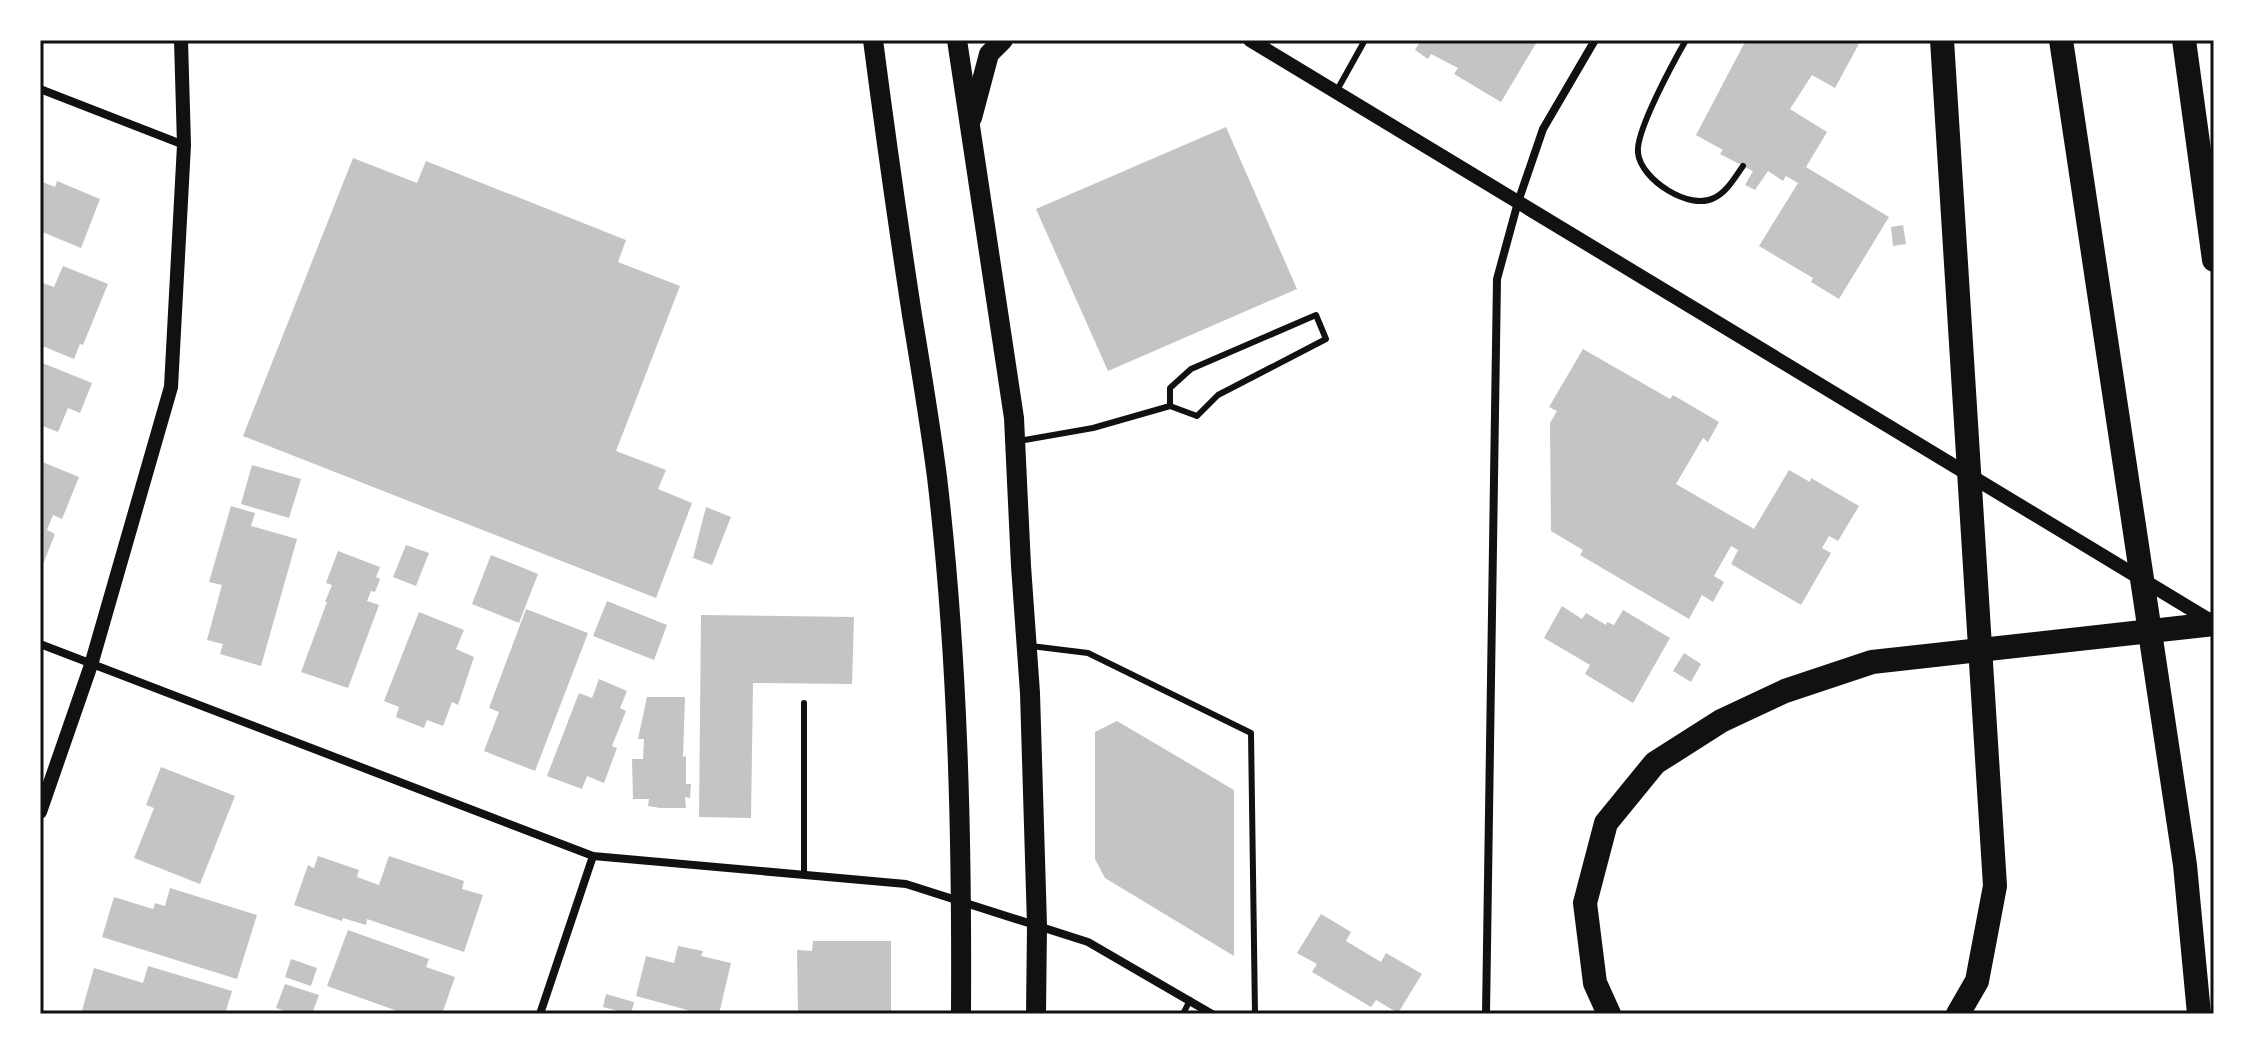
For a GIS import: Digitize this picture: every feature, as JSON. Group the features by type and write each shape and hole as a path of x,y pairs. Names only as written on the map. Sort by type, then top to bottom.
{"highway":[{"path":"1942,40 1995,886 1977,981 1958,1014"},
{"path":"2061,40 2185,865 2199,1014"},
{"path":"2184,40 2214,260"},
{"path":"1609,1014 1595,983 1585,903 1606,823 1655,763 1721,721 1785,691 1872,662 2214,624"}],"main road":[{"path":"873,40 937,480 955,695 961,1014"},
{"path":"957,40 1014,418 1028,645 1037,925 1036,1014"},
{"path":"970,125 989,54 1003,40"}],"street":[{"path":"40,812 91,665 171,387 184,145 181,40"},
{"path":"1250,40 2214,624"},
{"path":"1486,1014 1497,279 1518,202 1543,129 1595,40"},
{"path":"40,89 184,145"},
{"path":"40,644 593,856 906,884 1088,942 1212,1014"},
{"path":"540,1014 593,856"}],"lane":[{"path":"1336,92 1365,40"},
{"path":"1686,40 1640,134 1637,154 1648,173 1661,186 1675,195 1699,203 1715,198 1743,166"},
{"path":"1015,441 1093,428 1170,406 1197,416 1218,395 1326,339 1316,315 1191,369 1170,388 1170,406"},
{"path":"1028,645 1088,653 1251,733 1255,1014"},
{"path":"804,703 804,873"},
{"path":"1183,1014 1190,1000"}],"building":[{"path":"1421,40 1538,40 1501,102 1454,74 1458,68 1431,54 1428,59 1415,50"},
{"path":"1746,40 1861,40 1835,88 1812,75 1790,109 1827,132 1806,167 1889,217 1839,299 1811,282 1813,278 1759,246 1798,183 1786,176 1783,181 1768,171 1755,190 1745,185 1753,171 1720,154 1723,150 1696,135"},
{"path":"1226,127 1297,289 1108,371 1036,209"},
{"path":"353,158 417,183 426,161 626,240 618,262 680,286 616,451 666,470 658,489 692,503 656,598 243,436"},
{"path":"40,181 55,187 57,181 100,199 81,248 40,231"},
{"path":"1903,225 1906,244 1893,246 1891,227"},
{"path":"63,266 108,284 83,345 80,344 74,359 40,345 40,282 54,287"},
{"path":"1583,349 1670,399 1673,395 1719,422 1708,442 1703,438 1676,484 1754,529 1789,470 1810,482 1811,478 1859,506 1838,541 1829,536 1822,548 1831,553 1801,605 1731,564 1738,550 1731,546 1714,576 1724,582 1713,602 1702,595 1689,619 1580,555 1583,550 1551,531 1550,423 1557,411 1549,407"},
{"path":"40,362 92,383 80,413 68,408 58,432 40,425"},
{"path":"40,461 79,477 62,519 53,515 47,530 55,534 40,572"},
{"path":"252,465 301,479 289,518 241,504"},
{"path":"231,506 255,513 251,526 297,539 261,666 220,654 223,644 207,640 222,585 209,582"},
{"path":"706,507 731,517 712,565 693,558"},
{"path":"406,545 429,553 416,586 393,577"},
{"path":"338,551 380,567 376,577 380,579 367,601 379,605 348,688 301,672 327,602 332,585 326,583"},
{"path":"491,555 538,574 519,623 472,604"},
{"path":"607,601 667,625 654,660 593,636"},
{"path":"1562,606 1582,619 1586,613 1606,625 1607,622 1614,625 1623,610 1670,638 1633,703 1585,674 1590,665 1544,638"},
{"path":"526,609 588,633 535,771 484,751 499,712 489,708"},
{"path":"419,612 464,630 456,649 474,657 458,705 452,702 443,726 427,720 424,728 396,717 399,707 384,701"},
{"path":"701,615 854,617 852,684 753,683 751,818 699,817"},
{"path":"1684,653 1701,664 1691,682 1673,671"},
{"path":"599,679 627,691 620,708 626,711 612,746 617,748 604,783 587,776 582,789 547,776 579,693 592,698"},
{"path":"647,697 685,697 683,757 686,756 686,784 691,784 690,798 685,797 686,808 648,806 649,799 633,799 632,759 643,759 644,739 638,739"},
{"path":"1117,721 1234,790 1234,956 1105,878 1095,859 1095,732"},
{"path":"161,767 235,796 200,884 134,858 154,808 146,805"},
{"path":"318,856 359,870 357,877 379,885 389,856 464,881 462,889 483,895 464,952 367,919 366,925 343,918 342,921 294,905 308,865 314,868"},
{"path":"170,888 257,915 237,979 102,937 114,897 153,909 155,903 165,906"},
{"path":"1321,914 1351,932 1346,941 1381,962 1386,953 1422,974 1398,1013 1376,1000 1371,1007 1312,972 1317,964 1297,953"},
{"path":"348,930 429,959 426,967 455,977 442,1014 406,1014 327,986"},
{"path":"813,941 891,941 891,1014 798,1014 797,950 812,951"},
{"path":"678,946 703,951 701,956 731,963 719,1014 702,1014 636,996 646,956 674,963"},
{"path":"291,959 317,968 311,986 285,977"},
{"path":"148,966 232,991 225,1014 81,1014 94,968 143,983"},
{"path":"285,984 319,995 312,1014 294,1014 276,1008"},
{"path":"606,994 634,1002 631,1014 603,1007"}]}
